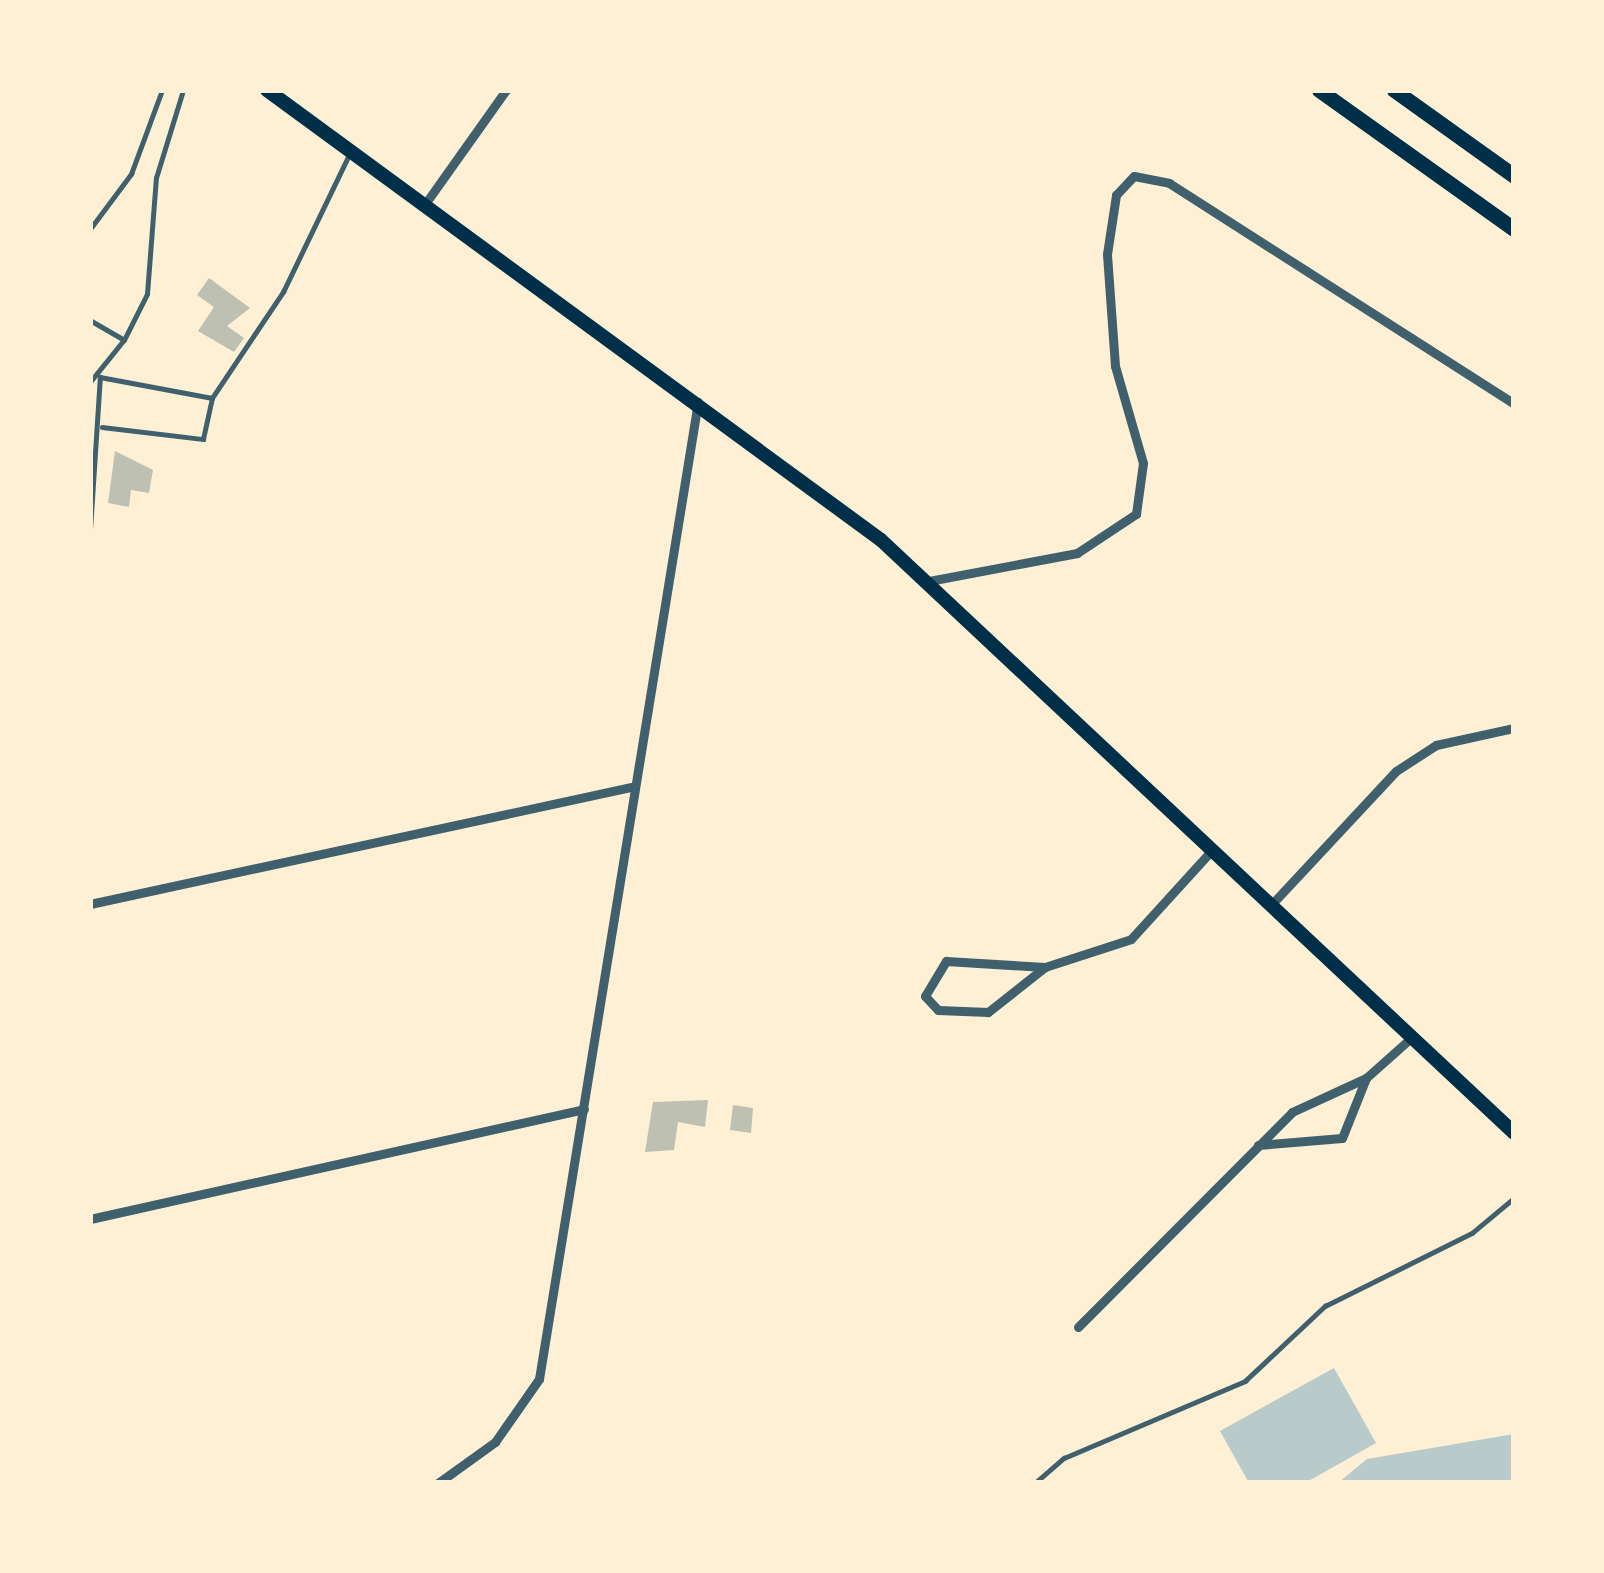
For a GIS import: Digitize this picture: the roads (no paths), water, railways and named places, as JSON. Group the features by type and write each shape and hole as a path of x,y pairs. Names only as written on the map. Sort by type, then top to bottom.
{"highway":[{"path":"1319,90 1514,229"},
{"path":"1394,90 1514,176"}],"main road":[{"path":"267,90 698,402 929,581 1514,1132"}],"street":[{"path":"425,204 506,90"},
{"path":"929,581 1077,553 1136,514 1143,463 1111,344 1107,254 1116,195 1134,176 1168,183 1514,404"},
{"path":"438,1483 495,1442 539,1379 631,788 698,402"},
{"path":"1271,905 1396,772 1436,745 1514,728"},
{"path":"90,904 631,788"},
{"path":"1045,967 946,961 925,996 938,1010 988,1012 1045,967 1144,931 1212,850"},
{"path":"1078,1327 1258,1145 1310,1099 1366,1078 1412,1037"},
{"path":"1258,1145 1342,1138 1366,1078"},
{"path":"90,1219 584,1109"}],"lane":[{"path":"90,229 131,174 162,90"},
{"path":"90,382 100,377 124,340 155,268 156,178 183,90"},
{"path":"102,427 197,442 212,398 283,292 351,150"},
{"path":"90,320 124,340"},
{"path":"100,377 212,398"},
{"path":"90,530 102,427 100,377"},
{"path":"1036,1483 1064,1458 1228,1391 1325,1306 1472,1233 1514,1198"}]}
